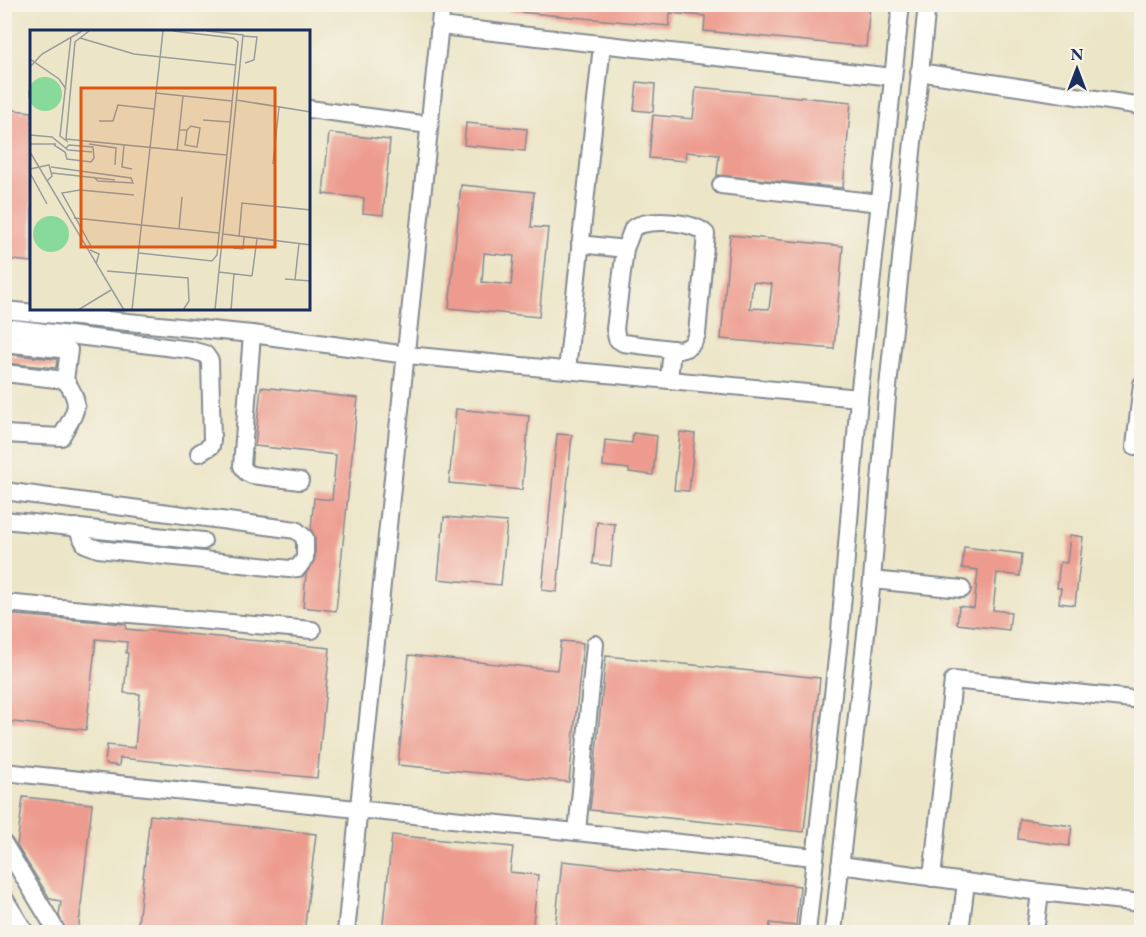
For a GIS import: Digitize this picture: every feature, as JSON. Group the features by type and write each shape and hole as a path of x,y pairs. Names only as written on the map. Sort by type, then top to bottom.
{"street":[{"path":"346,933 442,4"},
{"path":"807,933 840,631 859,398 901,4"},
{"path":"833,933 872,580 887,397 927,4"},
{"path":"440,26 893,77"},
{"path":"567,370 602,45"},
{"path":"919,72 1142,106"},
{"path":"310,109 429,125"},
{"path":"721,185 880,203"},
{"path":"649,221 693,226 700,228 706,234 697,334 694,343 688,348 672,349 623,343 617,339 615,329 625,249 633,228 649,221"},
{"path":"580,244 625,249"},
{"path":"4,310 252,334 407,355 859,398"},
{"path":"4,327 191,350 205,354 210,361 212,440 211,446 199,453"},
{"path":"252,334 242,466 252,475 300,481"},
{"path":"4,343 69,350 65,380 75,393 76,410 61,437 4,434"},
{"path":"669,380 672,349"},
{"path":"4,373 65,380"},
{"path":"1135,446 1142,384"},
{"path":"4,491 296,530 305,538 305,558 298,568 289,569 91,548 82,540 79,528 86,502"},
{"path":"202,560 205,518"},
{"path":"4,520 203,541"},
{"path":"872,580 962,589"},
{"path":"4,603 312,630"},
{"path":"577,832 595,644"},
{"path":"932,878 953,680 1142,700"},
{"path":"4,772 814,857"},
{"path":"4,844 57,933"},
{"path":"840,865 1040,892 1142,903"},
{"path":"960,933 966,882"},
{"path":"1035,933 1040,892"},
{"path":"4,898 25,933"}],"building":[{"path":"508,4 870,4 866,47 704,31 705,16 670,13 669,26 508,11"},
{"path":"637,82 655,84 653,112 634,110"},
{"path":"696,87 851,102 843,188 717,175 719,155 686,152 685,161 649,158 653,115 693,119"},
{"path":"4,109 30,112 30,262 4,259"},
{"path":"466,123 527,129 525,151 464,145"},
{"path":"329,133 390,140 383,215 363,213 364,198 323,194"},
{"path":"461,185 534,192 531,227 548,228 539,317 449,308","holes":["484,253 514,256 511,285 482,282"]},
{"path":"730,235 843,246 834,349 721,339","holes":["753,282 772,284 769,309 750,308"]},
{"path":"4,354 57,359 56,368 4,363"},
{"path":"261,387 358,398 336,611 303,607 306,574 315,558 315,538 311,529 314,498 332,500 336,455 255,446"},
{"path":"456,409 529,416 522,490 449,483"},
{"path":"680,432 695,434 689,491 674,490"},
{"path":"633,433 657,436 653,475 603,466 605,440 632,443"},
{"path":"557,434 572,435 557,592 542,590"},
{"path":"444,517 507,522 501,585 438,579"},
{"path":"597,522 615,524 611,566 593,564"},
{"path":"1070,535 1083,537 1075,605 1059,603 1061,588 1057,588 1060,562 1067,563"},
{"path":"964,547 1022,554 1020,576 997,573 993,610 1011,612 1009,630 957,624 959,606 974,608 978,570 962,568"},
{"path":"4,614 126,624 126,629 330,648 317,778 120,758 119,766 105,764 107,745 135,748 140,694 124,693 127,642 96,639 86,730 4,721"},
{"path":"561,641 583,643 569,782 398,765 409,655 557,670"},
{"path":"606,656 820,678 804,832 590,810"},
{"path":"23,797 92,804 78,933 67,933 59,916 61,901 50,899 17,846"},
{"path":"150,815 316,834 304,933 137,933"},
{"path":"1020,819 1072,826 1069,846 1018,839"},
{"path":"392,835 513,847 510,872 538,875 532,933 382,933"},
{"path":"562,861 800,886 796,926 770,923 769,933 596,933 555,928"}]}
